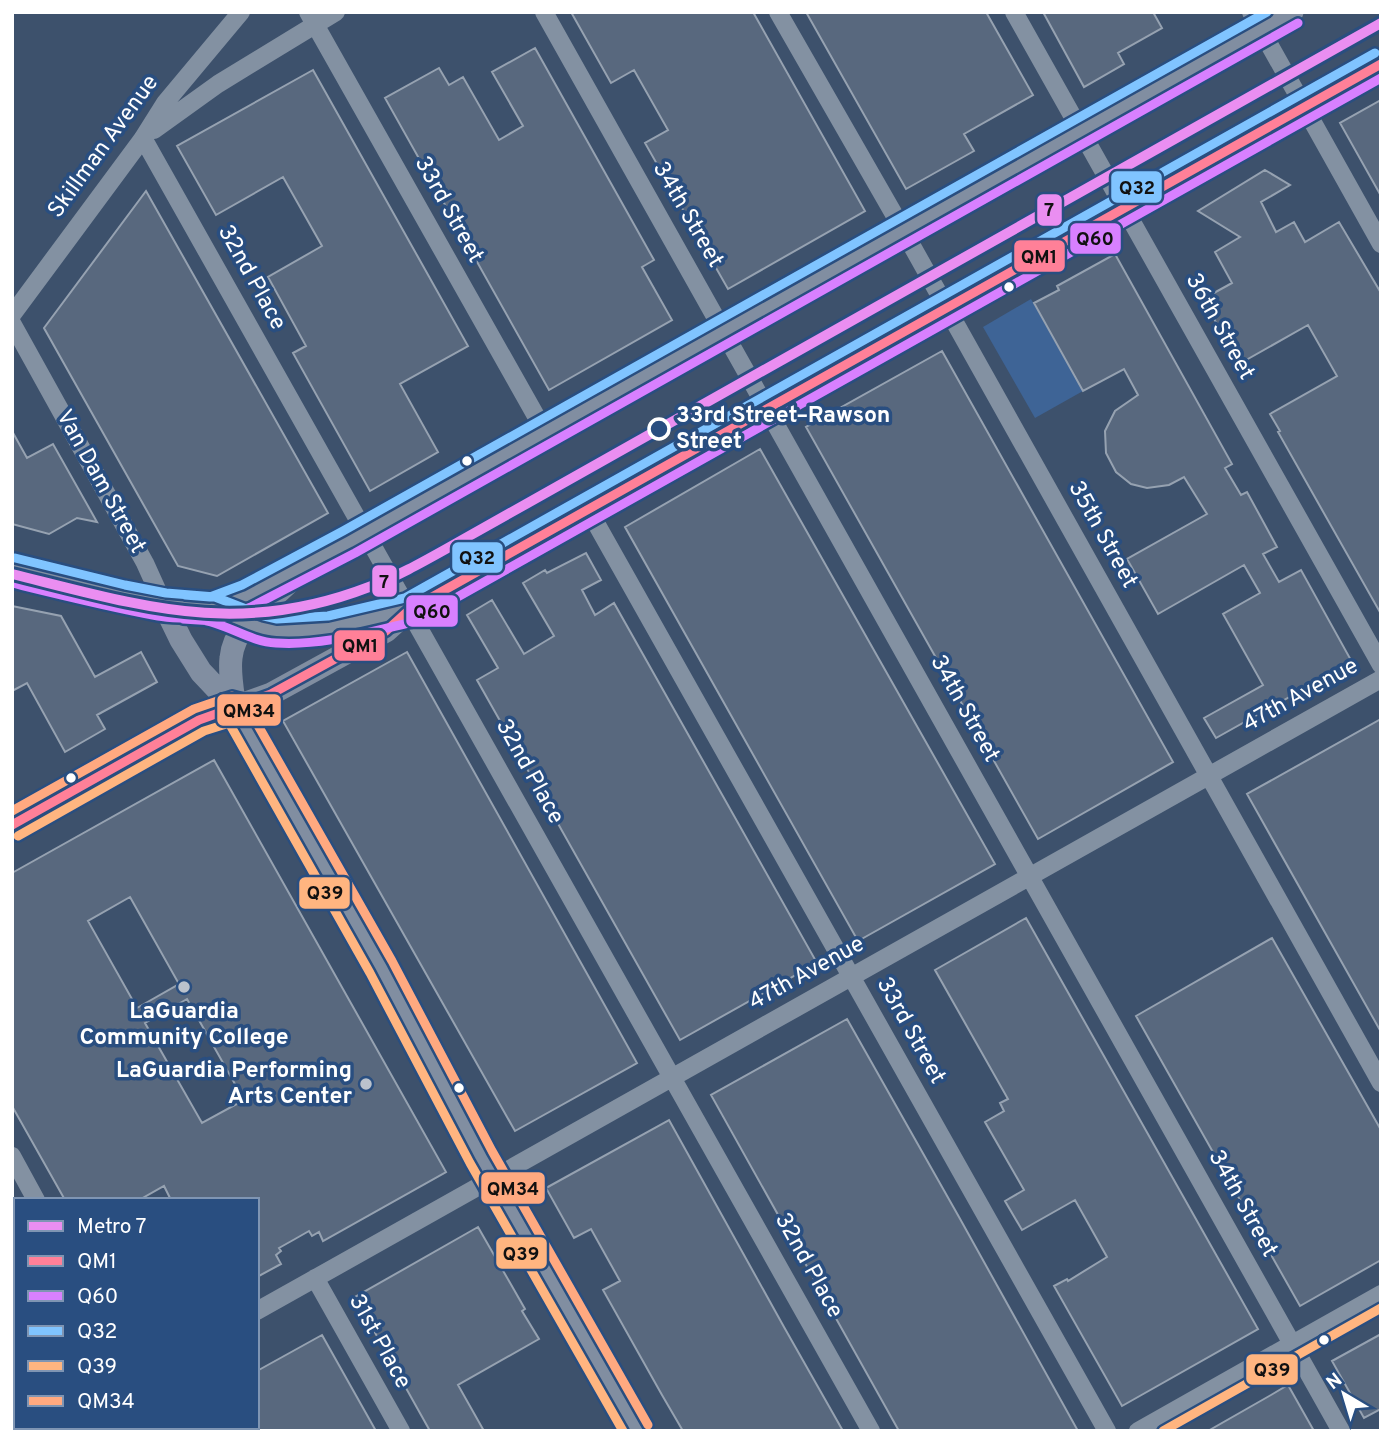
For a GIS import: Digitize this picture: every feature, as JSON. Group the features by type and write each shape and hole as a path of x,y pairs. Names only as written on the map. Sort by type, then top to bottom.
{"main road":[{"path":"212,609 247,596 365,532 1081,131 1256,21 1292,12"},
{"path":"12,825 199,720 271,694 386,631 409,610 1381,64"},
{"path":"245,623 266,606 308,563"},
{"path":"12,570 122,597 164,605 212,609 245,623 276,631 308,631 409,610"},
{"name":"Van Dam Street","path":"164,605 201,672 235,708 637,1431"},
{"name":"Van Dam Street","path":"235,708 231,659 234,645 245,623"}],"street":[{"name":"Skillman Avenue","path":"12,315 143,138 165,103 241,12"},
{"path":"143,138 312,18 336,12"},
{"name":"34th Street","path":"544,12 1341,1431"},
{"name":"35th Street","path":"778,12 904,230 1381,1083"},
{"name":"36th Street","path":"1014,12 1381,665"},
{"name":"33rd Street","path":"312,18 545,432"},
{"path":"1256,21 1381,244"},
{"name":"32nd Place","path":"143,138 872,1431"},
{"name":"Van Dam Street","path":"12,323 145,563 164,605"},
{"name":"33rd Street","path":"588,509 1107,1431"},
{"name":"47th Avenue","path":"259,1310 1381,679"},
{"path":"12,1156 35,1198"},
{"name":"31st Place","path":"315,1278 401,1431"},
{"path":"1138,1431 1381,1294"}],"shaded area":[{"path":"1031,299 1083,391 1035,418 983,327"}],"building":[{"path":"571,12 753,12 865,211 728,289 645,143 668,130 634,70 611,83"},
{"path":"806,12 986,12 1033,95 964,134 974,151 906,189"},
{"path":"1043,12 1153,12 1162,28 1118,53 1124,64 1084,87"},
{"path":"535,48 654,260 642,267 672,320 549,390 385,98 439,68 449,85 463,77 499,140 523,126 492,72"},
{"path":"313,70 468,346 400,384 438,452 370,491 293,353 306,346 268,277 322,246 283,177 216,215 177,146"},
{"path":"1381,100 1381,196 1340,123"},
{"path":"1265,170 1290,185 1261,202 1276,232 1294,222 1305,242 1339,222 1381,293 1381,614 1270,414 1337,376 1308,325 1239,364 1203,299 1232,283 1215,252 1240,237 1198,211"},
{"path":"146,191 328,513 217,576 178,566 44,328"},
{"path":"1115,254 1232,464 1225,468 1241,495 1247,492 1277,547 1263,554 1279,582 1301,570 1352,662 1216,738 1204,718 1263,685 1223,614 1260,593 1244,565 1158,614 1127,559 1207,514 1184,477 1169,485 1147,488 1131,484 1116,472 1106,453 1105,431 1115,411 1138,395 1124,369 1083,391 1034,303 1059,290 1057,286"},
{"path":"942,351 1173,762 1038,839 806,427"},
{"path":"12,431 27,458 53,444 97,522 77,518 49,534 12,524"},
{"path":"760,449 995,864 858,941 625,527"},
{"path":"586,553 601,580 582,590 595,615 614,603 817,963 680,1040 477,680 498,668 467,615 492,600 524,654 554,636 523,583 545,570 547,573"},
{"path":"12,606 61,616 95,677 141,652 157,682 97,715 105,729 65,752 27,683 12,691"},
{"path":"407,652 637,1063 515,1131 283,721"},
{"path":"1381,719 1381,1032 1247,794"},
{"name":"LaGuardia Community College","path":"214,760 446,1172 323,1241 319,1232 312,1236 309,1231 279,1248 281,1251 276,1255 281,1264 259,1276 259,1198 170,1198 164,1186 143,1198 64,1198 12,1106 12,873","holes":["130,897 179,984 137,1008 88,921","187,999 244,1100 202,1123 145,1023"]},
{"path":"1026,918 1258,1329 1122,1406 1054,1286 1067,1279 1068,1281 1107,1257 1075,1200 1022,1230 1005,1201 1024,1190 985,1122 1004,1111 1000,1103 1008,1099 935,970"},
{"path":"1272,938 1381,1130 1381,1260 1300,1306 1136,1016"},
{"path":"847,1019 1078,1431 899,1431 711,1095"},
{"path":"669,1120 843,1431 683,1431 603,1290 620,1281 591,1229 574,1238 546,1188"},
{"path":"478,1227 539,1339 458,1385 484,1431 430,1431 355,1297"},
{"path":"1381,1334 1381,1409 1364,1418 1332,1361"},
{"path":"322,1335 376,1431 257,1431 259,1370"},
{"path":"1288,1385 1314,1431 1208,1431 1271,1395"}],"metro line":[{"name":"7","path":"12,574 147,606 232,614 276,611 321,602 379,583 446,549 1381,23"}],"transit line":[{"name":"Q32","path":"185,595 210,597 242,585 343,531 1267,12"},
{"name":"Q60","path":"183,619 214,621 251,607 355,553 1298,23"},
{"name":"Q32","path":"15,558 166,593 215,597 277,619 328,616 405,598 1375,53"},
{"name":"QM1","path":"12,825 199,720 271,694 386,631 409,610 1381,64"},
{"name":"Q60","path":"12,583 164,617 205,620 259,640 276,643 328,640 413,622 1381,78"},
{"name":"QM34","path":"12,811 194,709 232,696 243,699 392,961 492,1151 648,1425"},
{"name":"Q39","path":"224,714 370,973 470,1163 623,1431"},
{"name":"Q39","path":"18,836 204,731 239,720"},
{"name":"Q39","path":"1163,1431 1381,1308"}],"place":[{"name":"33rd Street–Rawson Street","path":"659,429"},
{"name":"LaGuardia Community College","path":"184,987"},
{"name":"LaGuardia Performing Arts Center","path":"366,1084"}]}
